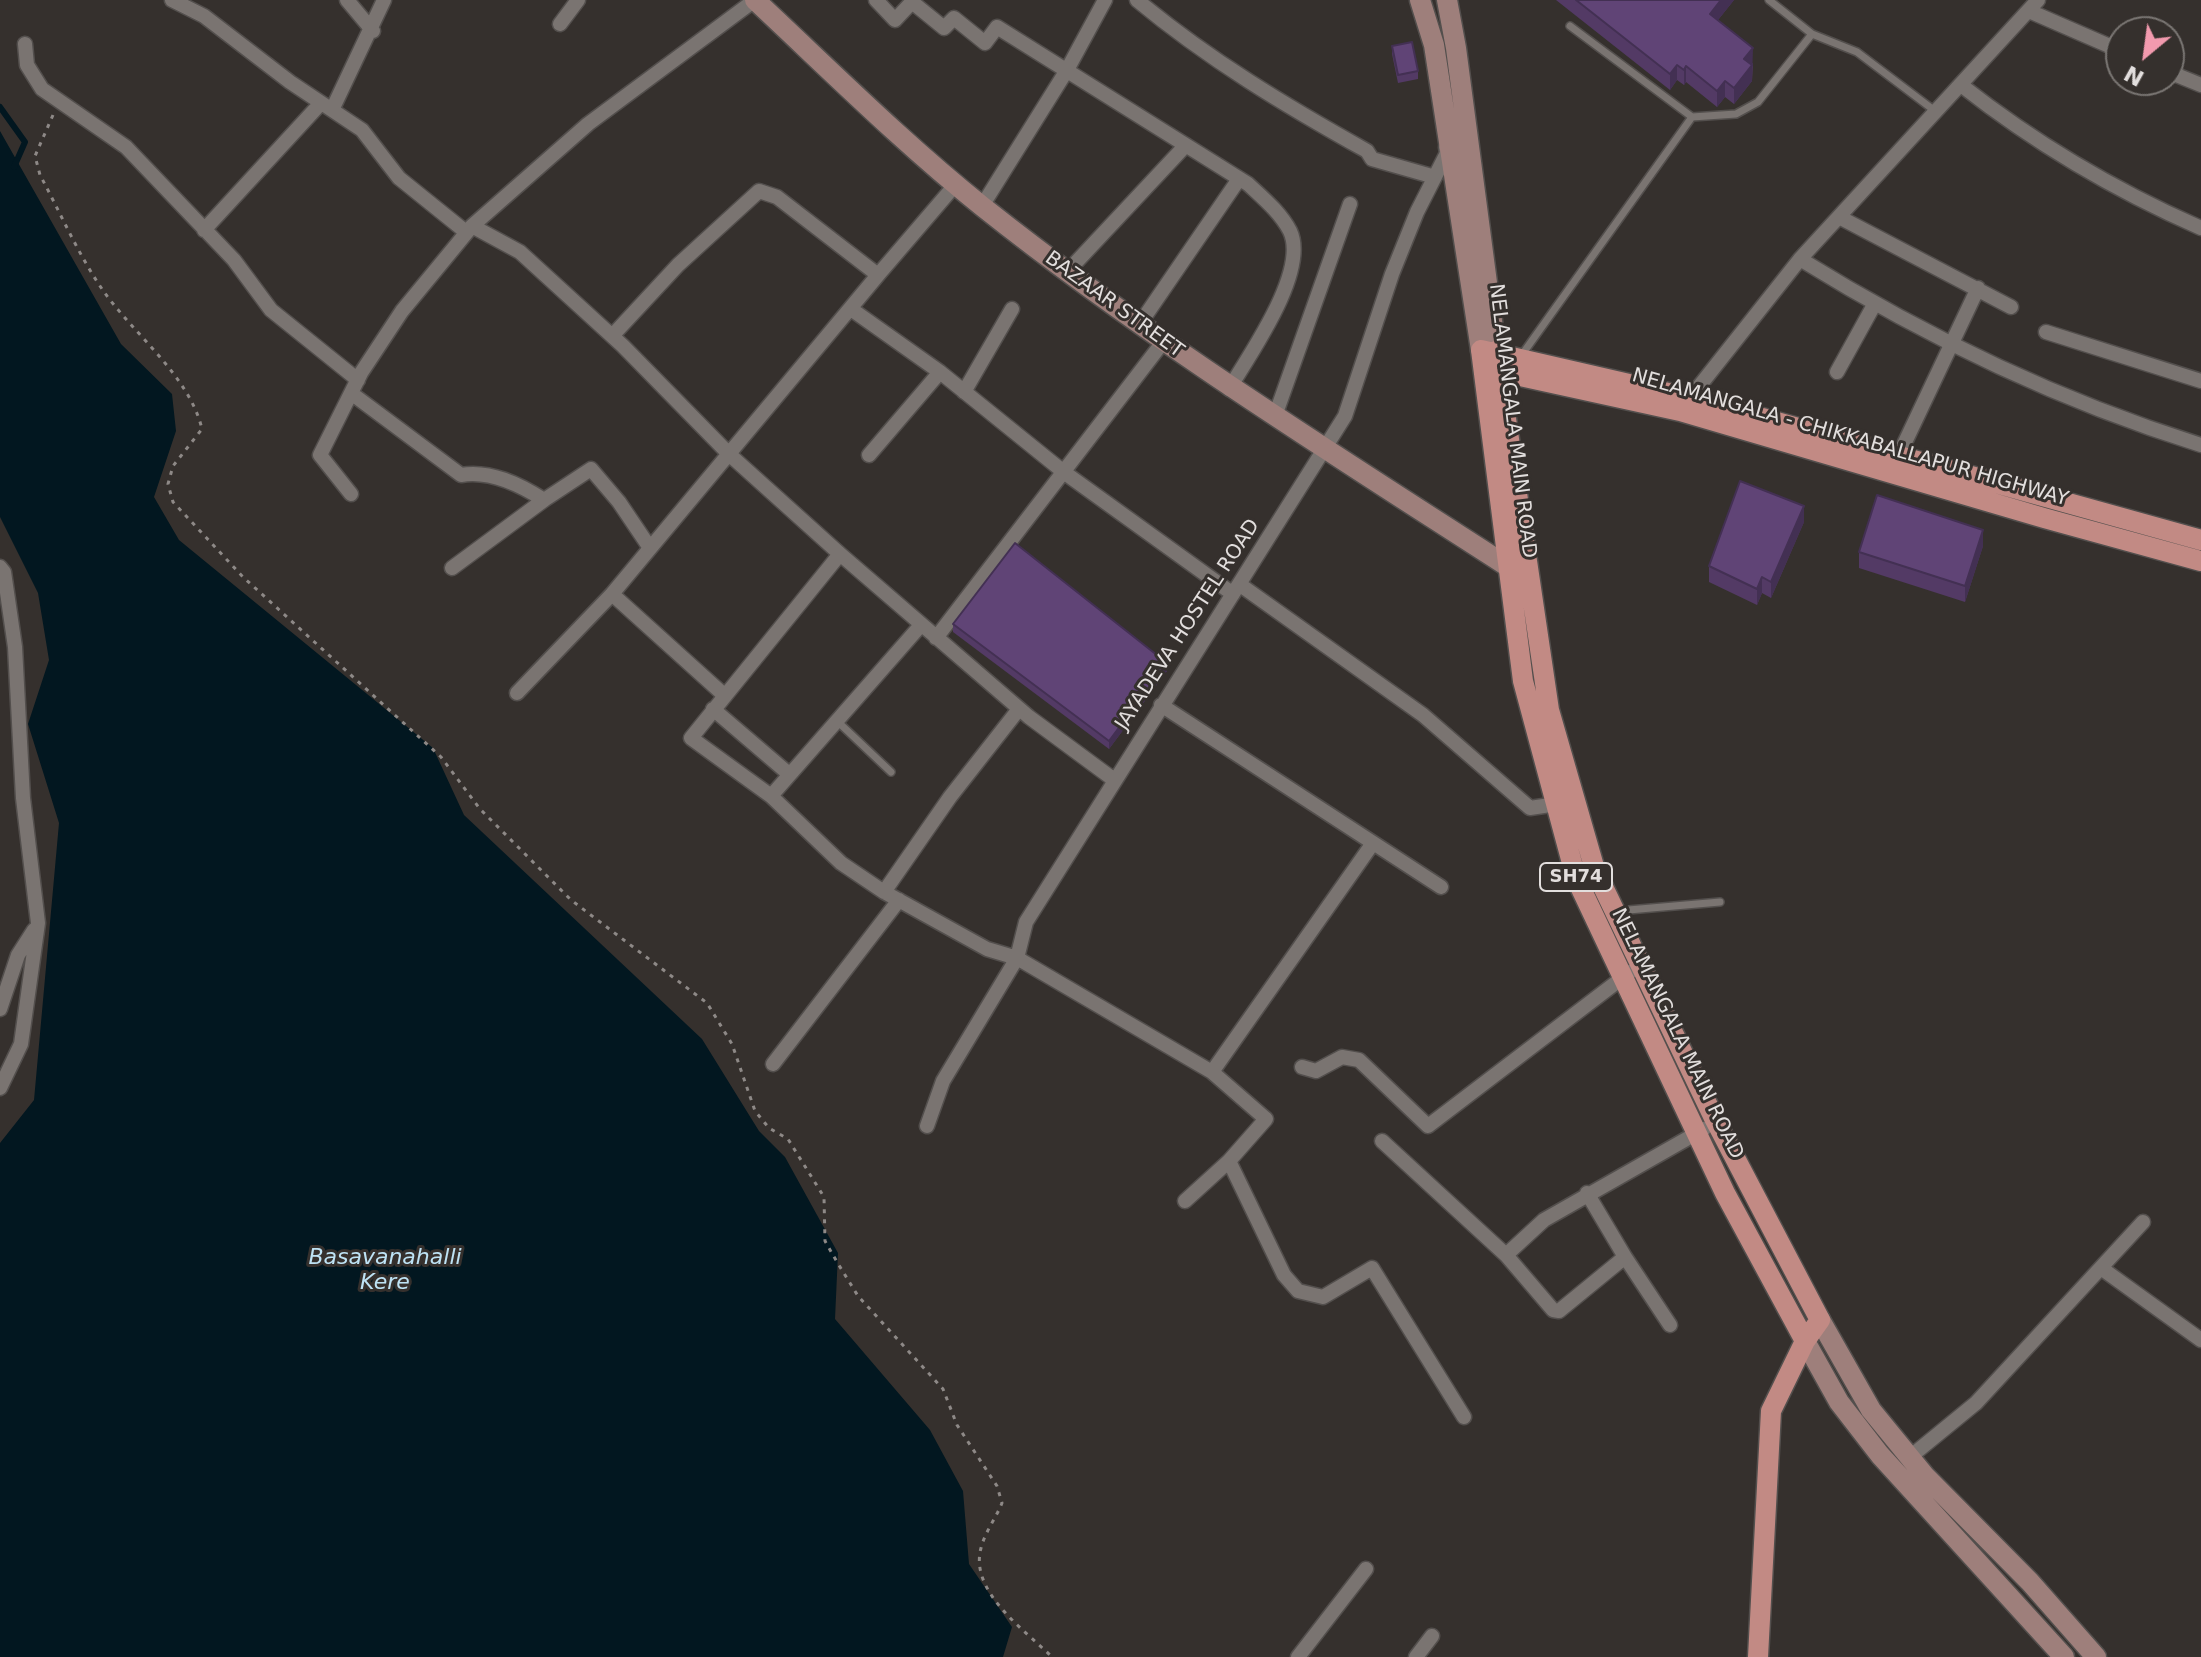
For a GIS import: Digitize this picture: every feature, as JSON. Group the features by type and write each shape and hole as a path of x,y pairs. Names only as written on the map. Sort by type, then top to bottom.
{"main road":[{"name":"BAZAAR STREET","path":"755,0 956,184 1067,272 1229,389 1327,447 1507,566"},
{"name":"NELAMANGALA MAIN ROAD","path":"1420,0 1434,45 1444,131 1490,360 1507,566 1523,681 1576,878 1662,1064 1708,1127 1725,1193 1839,1402 1880,1455 2064,1657"},
{"path":"1447,0 1456,48 1490,360 1520,357 1685,404 1898,457 2046,509 2201,540"},
{"name":"NELAMANGALA - CHIKKABALLAPUR HIGHWAY","path":"1490,360 1685,404 2046,509 2201,561"},
{"name":"SH74","path":"1490,360 1549,710 1595,870 1641,966 1708,1127 1820,1320"},
{"path":"1758,1657 1771,1411 1805,1341 1820,1320 1871,1410 1910,1457 2030,1582 2096,1657"}],"street":[{"path":"172,0 204,16 362,130 399,178 469,229 520,252 612,336 730,455 840,554 1019,709 1113,779"},
{"path":"347,0 373,31"},
{"path":"204,230 327,106 373,31 384,0"},
{"path":"560,24 578,0"},
{"path":"351,494 320,455 355,386 402,311 469,229 588,124 755,0"},
{"path":"876,0 895,20 912,2 944,28 954,18 985,43 997,27 1239,179 1280,215 1291,233 1294,252 1272,319 1229,389"},
{"path":"982,206 1067,70 1105,0"},
{"path":"1137,0 1174,30 1274,99 1367,151 1372,159 1435,177"},
{"path":"1685,404 1800,259 2033,5 2105,43"},
{"path":"25,44 27,65 42,89 126,147 234,260 271,310 355,386 461,475 476,472 519,484 544,500"},
{"path":"1961,85 2032,138 2132,198 2201,228"},
{"name":"JAYADEVA HOSTEL ROAD","path":"927,1126 943,1081 1017,958 1026,922 1113,779 1345,416 1392,274 1447,153 1444,131"},
{"path":"1067,272 1186,145"},
{"path":"1139,325 1239,179"},
{"path":"517,693 612,594 956,184"},
{"path":"612,336 678,265 759,191 777,197 878,275"},
{"path":"1275,416 1350,204"},
{"path":"1839,217 2011,307"},
{"path":"1800,259 1874,305 1952,346 2129,422 2201,445"},
{"path":"1898,457 1978,288"},
{"path":"1837,372 1874,305"},
{"path":"851,309 940,372 1065,473 1423,715 1530,808 1557,804"},
{"path":"964,392 1012,309"},
{"path":"2046,332 2201,381"},
{"path":"936,638 1163,342"},
{"path":"869,455 940,372"},
{"path":"452,568 591,469 619,502 650,548"},
{"path":"840,554 691,738 771,796 841,863 884,892 987,949 1017,958 1212,1072 1266,1119 1229,1161 1185,1201"},
{"path":"0,567 4,572 15,647 23,798 38,923 21,1044 0,1088"},
{"path":"612,594 724,695"},
{"path":"771,796 921,625"},
{"path":"1161,705 1441,887"},
{"path":"713,709 789,774"},
{"path":"884,892 950,797 1019,709"},
{"path":"1212,1072 1373,843"},
{"path":"773,1064 899,900"},
{"path":"0,1009 18,955 38,923"},
{"path":"1302,1067 1316,1071 1342,1057 1359,1060 1428,1126 1622,977 1641,966"},
{"path":"1506,1255 1544,1220 1708,1127"},
{"path":"1382,1141 1506,1255 1547,1305 1559,1311 1625,1257"},
{"path":"1229,1161 1284,1275 1298,1291 1323,1297 1372,1268 1464,1417"},
{"path":"1587,1193 1670,1325"},
{"path":"1910,1457 1976,1403 2143,1222"},
{"path":"2101,1268 2201,1340"},
{"path":"1298,1657 1366,1569"},
{"path":"1416,1657 1432,1636"}],"lane":[{"path":"1769,0 1812,34 1857,52 1937,112"},
{"path":"1570,26 1692,117 1736,114 1758,102 1812,34"},
{"path":"1520,357 1692,117"},
{"path":"836,720 891,772"},
{"path":"1614,911 1720,902"}],"path":[{"path":"63,104 52,116 35,156 40,175 101,288 183,388 198,414 202,429 173,466 170,475 168,484 173,502 243,577 441,757 480,809 571,900 707,1003 732,1044 755,1111 769,1128 788,1139 824,1197 825,1241 837,1262 858,1296 943,1389 957,1425 997,1486 1002,1503 978,1559 983,1578 988,1593 1052,1657"}],"water":[{"name":"Basavanahalli Kere","path":"0,131 121,344 172,394 176,431 154,497 179,540 433,748 464,815 702,1039 759,1131 785,1157 838,1253 835,1319 930,1430 963,1491 969,1564 1012,1627 1003,1657 0,1657 0,1143 34,1100 59,823 28,724 49,660 38,593 0,517"}],"building":[{"path":"1576,0 1721,0 1710,14 1753,48 1744,59 1752,65 1734,88 1725,81 1717,91 1686,66 1684,70 1677,65 1670,74"},
{"path":"1412,42 1418,71 1398,75 1392,46"},
{"path":"1740,481 1804,506 1771,582 1762,577 1757,589 1709,566"},
{"path":"1877,495 1983,530 1965,586 1859,552"},
{"path":"1015,543 1167,663 1109,741 953,624"}],"waterway":[{"path":"0,107 25,142 14,167"}]}
